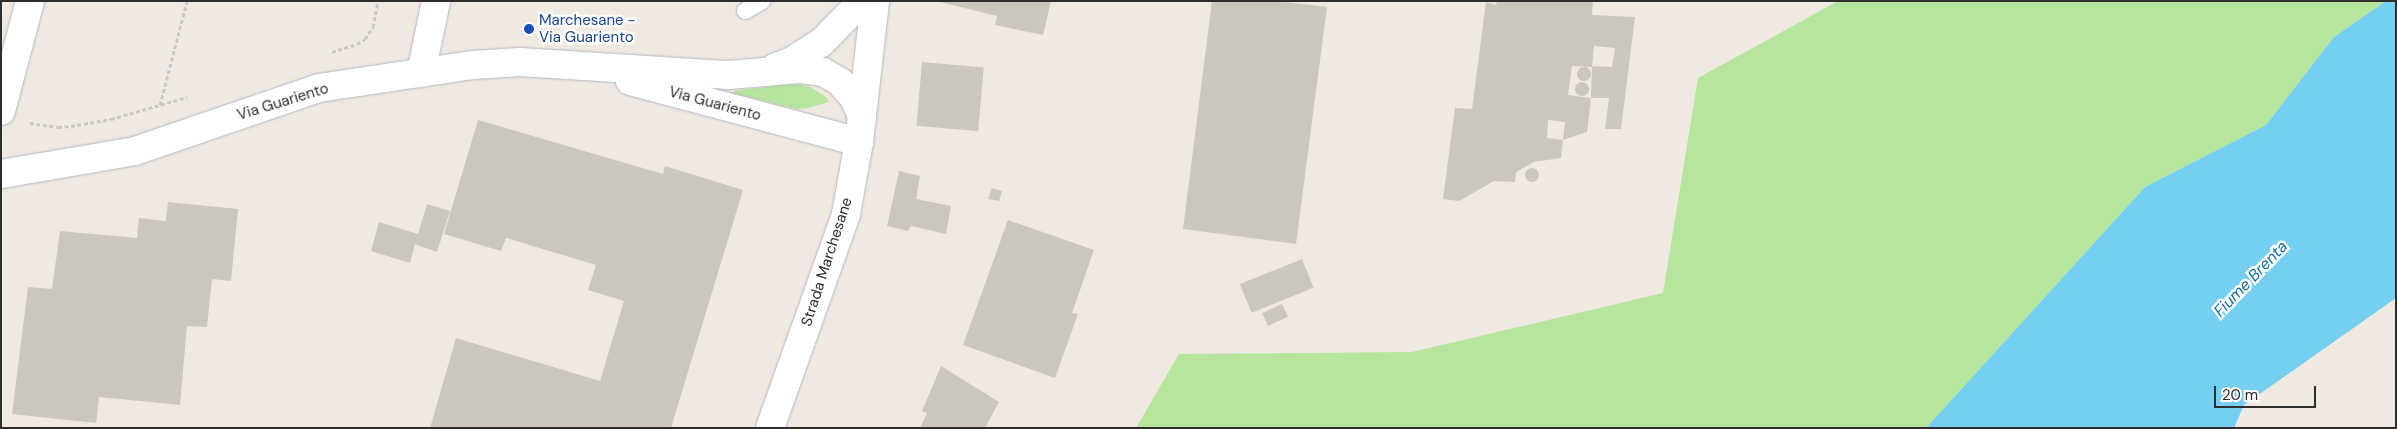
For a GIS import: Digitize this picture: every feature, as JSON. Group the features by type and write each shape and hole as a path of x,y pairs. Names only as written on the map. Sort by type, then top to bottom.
{"street":[{"path":"1,111 30,1"},
{"path":"421,73 436,1"},
{"name":"Via Guariento","path":"761,72 790,62 821,43 862,1"},
{"name":"Strada Marchesane","path":"770,428 846,214 859,142 875,1"},
{"name":"Via Guariento","path":"1,174 135,151 318,88 473,65 520,62 729,75 800,69 823,72 840,82 854,98 862,116"},
{"name":"Via Guariento","path":"570,65 859,142"}],"lane":[{"path":"745,11 762,1"}],"path":[{"path":"160,105 187,1"},
{"path":"329,53 357,44 365,39 372,27 378,1"},
{"path":"27,122 58,127 71,126 111,119 188,97"}],"green space":[{"path":"1838,1 2386,1 2334,37 2266,125 2145,187 1926,428 1136,428 1179,354 1412,352 1663,293 1698,78"},
{"path":"793,83 810,87 825,96 829,102 808,108 796,109 731,93 734,91"}],"water":[{"name":"Fiume Brenta","path":"2386,1 2396,1 2396,298 2244,405 2234,428 1926,428 2145,187 2266,125 2334,37"}],"building":[{"path":"936,1 1051,1 1043,35 995,25 997,16"},
{"path":"1212,1 1276,1 1327,7 1296,244 1183,229"},
{"path":"1497,1 1593,1 1592,15 1635,17 1621,129 1605,129 1609,98 1591,98 1587,132 1563,140 1561,158 1534,162 1516,172 1515,182 1494,181 1459,201 1443,199 1455,108 1472,109 1486,2 1496,5","holes":["1594,46 1615,48 1612,67 1592,66","1572,66 1592,67 1591,98 1568,95","1548,120 1565,122 1563,140 1547,138"]},
{"path":"922,62 984,67 978,131 916,126"},
{"path":"1584,67 1589,69 1591,74 1589,79 1584,81 1579,79 1577,74 1579,69"},
{"path":"1582,82 1587,84 1589,89 1587,94 1582,96 1577,94 1575,89 1577,84"},
{"path":"478,120 663,174 665,166 743,190 671,428 430,428 456,338 600,381 624,301 588,290 596,265 506,238 501,251 444,234"},
{"path":"1532,168 1537,170 1539,175 1537,180 1532,182 1527,180 1525,175 1527,170"},
{"path":"899,171 920,176 916,199 951,206 946,234 911,226 908,231 887,226"},
{"path":"992,188 1002,191 999,201 988,199"},
{"path":"168,202 238,209 231,281 212,279 207,327 187,326 180,405 99,397 96,423 12,414 28,287 52,289 60,231 137,238 139,218 166,221"},
{"path":"427,204 450,211 437,252 415,244 410,263 371,251 379,222 418,234"},
{"path":"1008,220 1094,250 1072,313 1078,314 1055,378 963,345"},
{"path":"1302,259 1314,288 1251,313 1240,284"},
{"path":"1282,304 1288,317 1268,326 1262,313"},
{"path":"941,366 999,402 985,428 920,428 927,413 922,411"}],"place":[{"name":"Marchesane - Via Guariento","path":"529,29"}]}
